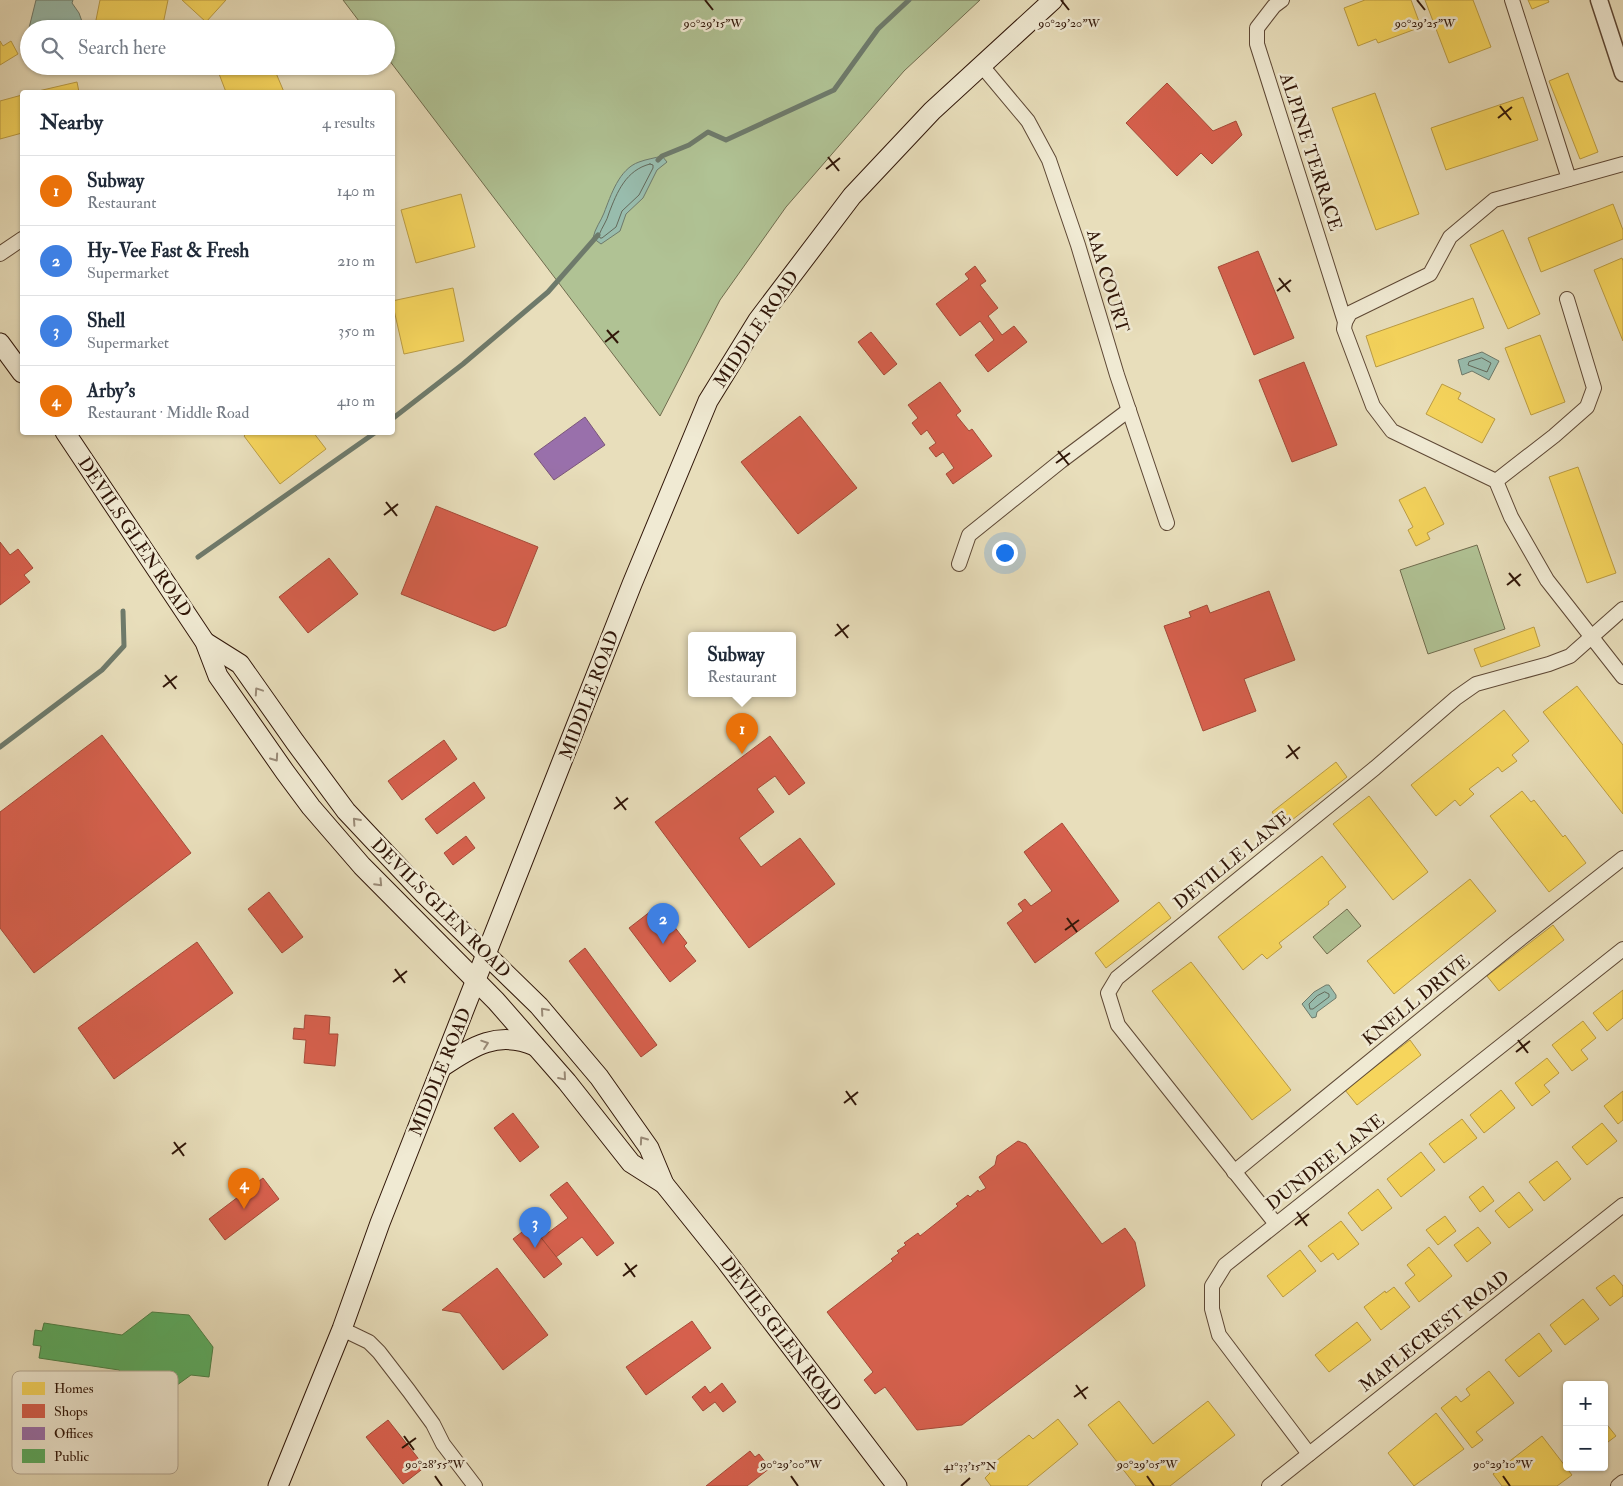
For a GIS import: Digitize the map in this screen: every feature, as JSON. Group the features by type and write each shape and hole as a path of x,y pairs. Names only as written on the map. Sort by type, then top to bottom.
{"main road":[{"name":"MIDDLE ROAD","path":"278,1486 342,1329 367,1256 632,584 708,401 758,320 852,196 932,111 1053,0"},
{"path":"0,343 20,370"},
{"name":"DEVILS GLEN ROAD","path":"68,435 205,642 218,676 311,807 362,866 496,1001 567,1082 631,1163 664,1184"},
{"name":"DEVILS GLEN ROAD","path":"205,642 240,664 346,811 418,888 539,1006 599,1077 649,1148 664,1184 897,1486"},
{"path":"442,1067 466,1051 484,1043 502,1039 525,1042 535,1046"}],"street":[{"name":"ALPINE TERRACE","path":"1282,0 1274,6 1257,28 1257,44 1344,322 1344,329 1373,406 1392,430 1496,481"},
{"path":"1512,0 1569,179"},
{"path":"1599,0 1623,73"},
{"name":"AAA COURT","path":"982,66 1028,122 1048,160 1078,245 1129,410 1167,523"},
{"path":"1344,322 1350,313 1430,274 1450,237 1494,200 1623,164"},
{"path":"0,254 20,240"},
{"path":"1567,299 1594,388 1587,407 1554,436 1496,481 1511,517 1547,580 1623,677"},
{"path":"959,564 969,535 1061,461 1129,410"},
{"name":"DEVILLE LANE","path":"1276,1224 1118,1025 1108,993 1117,978 1374,768 1456,698 1476,684 1549,664 1570,656 1623,609"},
{"name":"KNELL DRIVE","path":"1234,1172 1515,943 1623,858"},
{"name":"DUNDEE LANE","path":"1309,1454 1219,1335 1212,1309 1212,1286 1225,1265 1623,949"},
{"name":"MAPLECREST ROAD","path":"1269,1486 1623,1205"},
{"path":"342,1329 369,1342 379,1352 433,1424 443,1444 475,1486"},
{"path":"1618,1486 1623,1482"}],"shaded area":[{"path":"343,0 980,0 904,71 786,207 720,300 660,416 395,68 395,20 358,20"},
{"path":"1477,545 1505,629 1428,654 1400,570"},
{"path":"1347,909 1361,926 1327,954 1313,937"}],"water":[{"path":"36,0 73,0 72,3 82,20 31,20"},
{"path":"662,156 667,162 657,170 643,198 626,214 620,231 601,244 593,238 613,191 626,170 639,162"},
{"path":"1482,352 1499,361 1489,380 1472,371 1462,375 1458,360"},
{"path":"1329,985 1336,998 1317,1012 1316,1017 1312,1018 1302,1004 1314,992"}],"building: Homes":[{"path":"100,0 168,0 164,20 96,20"},
{"path":"182,0 226,0 208,20 204,20"},
{"path":"1365,0 1411,0 1421,27 1378,43 1376,39 1358,46 1344,8"},
{"path":"1425,0 1473,0 1491,47 1449,63"},
{"path":"1528,0 1548,0 1549,2 1532,9"},
{"path":"0,41 3,46 11,41 18,54 0,65"},
{"path":"1568,73 1598,152 1580,159 1549,81"},
{"path":"219,75 277,75 283,90 225,90"},
{"path":"77,82 79,90 43,90"},
{"path":"1375,93 1419,214 1376,230 1332,108"},
{"path":"20,96 20,134 0,139 0,101"},
{"path":"1523,97 1538,140 1446,170 1431,128"},
{"path":"461,194 475,247 416,263 401,210"},
{"path":"1613,204 1623,230 1623,239 1541,272 1528,238"},
{"path":"1503,230 1540,314 1508,329 1470,245"},
{"path":"1622,258 1623,261 1623,341 1594,270"},
{"path":"453,288 464,341 404,354 395,314 395,300"},
{"path":"1473,298 1484,328 1376,367 1366,336"},
{"path":"1540,335 1565,402 1531,415 1505,348"},
{"path":"1442,384 1461,393 1458,399 1495,419 1482,443 1426,414"},
{"path":"315,435 326,449 280,484 244,436"},
{"path":"1578,467 1616,573 1587,583 1549,477"},
{"path":"1425,487 1444,524 1427,533 1430,539 1416,546 1408,530 1413,527 1399,500"},
{"path":"1534,627 1540,646 1481,667 1474,649"},
{"path":"1577,686 1623,745 1623,814 1543,712"},
{"path":"1504,710 1529,741 1512,755 1517,761 1502,772 1498,767 1469,789 1474,794 1460,806 1455,800 1436,816 1411,785"},
{"path":"1336,762 1347,777 1283,827 1272,812"},
{"path":"1522,791 1531,802 1534,800 1563,837 1565,835 1586,863 1549,892 1490,816"},
{"path":"1369,796 1428,872 1393,900 1333,824"},
{"path":"1322,856 1346,887 1328,902 1329,904 1279,943 1282,947 1267,959 1262,954 1243,970 1218,937"},
{"path":"1470,879 1496,911 1394,994 1367,961"},
{"path":"1159,902 1171,918 1106,968 1095,953"},
{"path":"1553,925 1564,940 1499,991 1487,976"},
{"path":"1191,962 1291,1090 1252,1120 1152,991"},
{"path":"1623,990 1623,1018 1607,1031 1593,1013"},
{"path":"1583,1021 1596,1038 1581,1050 1588,1059 1572,1071 1552,1045"},
{"path":"1410,1040 1421,1055 1357,1105 1345,1090"},
{"path":"1547,1058 1559,1073 1544,1085 1550,1092 1532,1106 1515,1083"},
{"path":"1501,1090 1515,1108 1484,1133 1470,1115"},
{"path":"1623,1091 1623,1120 1618,1124 1604,1106"},
{"path":"1462,1119 1477,1138 1444,1163 1429,1144"},
{"path":"1602,1123 1617,1141 1587,1165 1572,1147"},
{"path":"1421,1152 1435,1170 1401,1197 1387,1179"},
{"path":"1557,1161 1571,1179 1544,1201 1529,1182"},
{"path":"1483,1186 1494,1201 1480,1212 1469,1197"},
{"path":"1378,1189 1392,1208 1362,1231 1348,1213"},
{"path":"1519,1192 1533,1210 1509,1228 1495,1211"},
{"path":"1445,1216 1456,1231 1438,1245 1426,1230"},
{"path":"1341,1221 1359,1244 1338,1260 1333,1253 1321,1262 1308,1246"},
{"path":"1478,1227 1491,1243 1467,1262 1454,1245"},
{"path":"1429,1247 1452,1276 1419,1302 1405,1283 1415,1275 1407,1265"},
{"path":"1300,1250 1316,1271 1283,1297 1267,1276"},
{"path":"1614,1275 1623,1286 1623,1296 1610,1306 1596,1288"},
{"path":"1394,1287 1410,1307 1381,1330 1364,1307 1385,1291 1386,1293"},
{"path":"1583,1299 1599,1319 1565,1345 1550,1325"},
{"path":"1357,1322 1371,1340 1329,1372 1315,1355"},
{"path":"1539,1333 1552,1351 1519,1377 1505,1360"},
{"path":"1489,1371 1514,1403 1476,1432 1483,1440 1472,1448 1441,1408 1456,1396 1461,1402 1470,1395 1466,1389"},
{"path":"1119,1401 1153,1444 1208,1401 1235,1435 1170,1486 1136,1486 1088,1425"},
{"path":"1436,1413 1464,1449 1414,1486 1388,1453"},
{"path":"1058,1419 1078,1444 1027,1486 991,1486 985,1478 990,1473 986,1469 1029,1435 1033,1439"},
{"path":"1608,1426 1616,1436 1608,1442"},
{"path":"1542,1436 1563,1463 1563,1471 1569,1471 1572,1475 1557,1486 1502,1486 1493,1474"}],"building: Shops":[{"path":"1167,83 1213,131 1236,121 1242,135 1212,164 1201,153 1177,176 1126,123"},
{"path":"1258,251 1294,338 1254,355 1218,267"},
{"path":"975,266 986,281 980,285 998,308 988,316 1002,335 1014,326 1027,342 988,372 975,355 994,340 980,321 960,336 936,304 969,279 965,274"},
{"path":"871,332 897,364 884,375 858,342"},
{"path":"1304,362 1337,445 1292,462 1259,380"},
{"path":"940,382 961,411 956,415 969,431 972,429 992,456 953,484 946,474 954,468 943,452 936,457 929,448 936,443 927,430 921,435 912,423 918,418 908,405"},
{"path":"800,416 857,488 798,534 741,462"},
{"path":"436,506 538,547 506,626 494,631 401,594"},
{"path":"0,542 10,555 18,549 33,568 24,575 30,582 0,605"},
{"path":"329,558 358,594 308,633 279,597"},
{"path":"1269,591 1295,660 1244,679 1256,711 1203,731 1164,626 1191,617 1189,612 1207,605 1210,613"},
{"path":"102,735 191,853 34,973 0,928 0,812"},
{"path":"770,736 805,783 789,795 775,776 757,789 774,812 739,838 761,867 800,838 835,884 749,948 655,822"},
{"path":"444,740 457,759 402,800 388,781"},
{"path":"474,782 485,798 437,834 425,819"},
{"path":"1062,823 1119,901 1035,963 1007,923 1023,911 1018,904 1025,899 1031,906 1052,891 1024,852"},
{"path":"466,836 475,848 453,865 444,853"},
{"path":"269,892 303,937 282,953 248,909"},
{"path":"655,908 667,923 670,921 687,943 684,946 696,961 670,982 629,928"},
{"path":"197,942 233,993 114,1079 78,1028"},
{"path":"585,948 657,1045 641,1057 569,961"},
{"path":"305,1015 330,1017 329,1034 338,1034 335,1066 304,1063 306,1040 293,1039 294,1028 304,1029"},
{"path":"513,1113 539,1147 520,1162 494,1128"},
{"path":"1018,1141 1026,1144 1102,1244 1125,1228 1135,1242 1145,1286 962,1425 917,1430 885,1387 875,1394 864,1380 873,1372 827,1312 893,1261 891,1259 899,1253 897,1251 906,1245 904,1243 918,1233 920,1236 958,1206 956,1204 968,1195 970,1197 978,1190 979,1192 986,1188 979,1177 995,1165 997,1156"},
{"path":"263,1178 279,1199 225,1240 209,1219"},
{"path":"567,1182 614,1243 597,1256 582,1237 556,1257 541,1238 568,1218 550,1195"},
{"path":"531,1225 562,1264 544,1278 513,1239"},
{"path":"497,1268 548,1335 503,1370 460,1313 442,1310"},
{"path":"692,1321 711,1348 646,1395 626,1367"},
{"path":"722,1383 736,1402 723,1412 715,1402 703,1411 692,1397 705,1386 710,1393"},
{"path":"388,1420 425,1467 403,1484 366,1437"},
{"path":"750,1451 755,1457 759,1454 770,1468 747,1486 706,1486"}],"building: Offices":[{"path":"585,417 605,445 554,480 534,454"}],"building: Public":[{"path":"152,1312 189,1315 213,1347 209,1377 191,1375 178,1384 178,1371 120,1371 39,1358 41,1346 33,1345 35,1330 42,1331 44,1323 122,1335"}],"waterway":[{"path":"658,160 662,156 689,145 708,132 726,140 834,90 878,29 909,0"},
{"path":"395,417 463,364 548,292 598,235"},
{"path":"198,557 372,435"},
{"path":"0,747 102,670 124,646 123,611"}],"place":[{"name":"Subway","path":"742,754"},
{"name":"Hy-Vee Fast & Fresh","path":"663,944"},
{"name":"Arby's","path":"244,1209"},
{"name":"Shell","path":"535,1248"}]}
